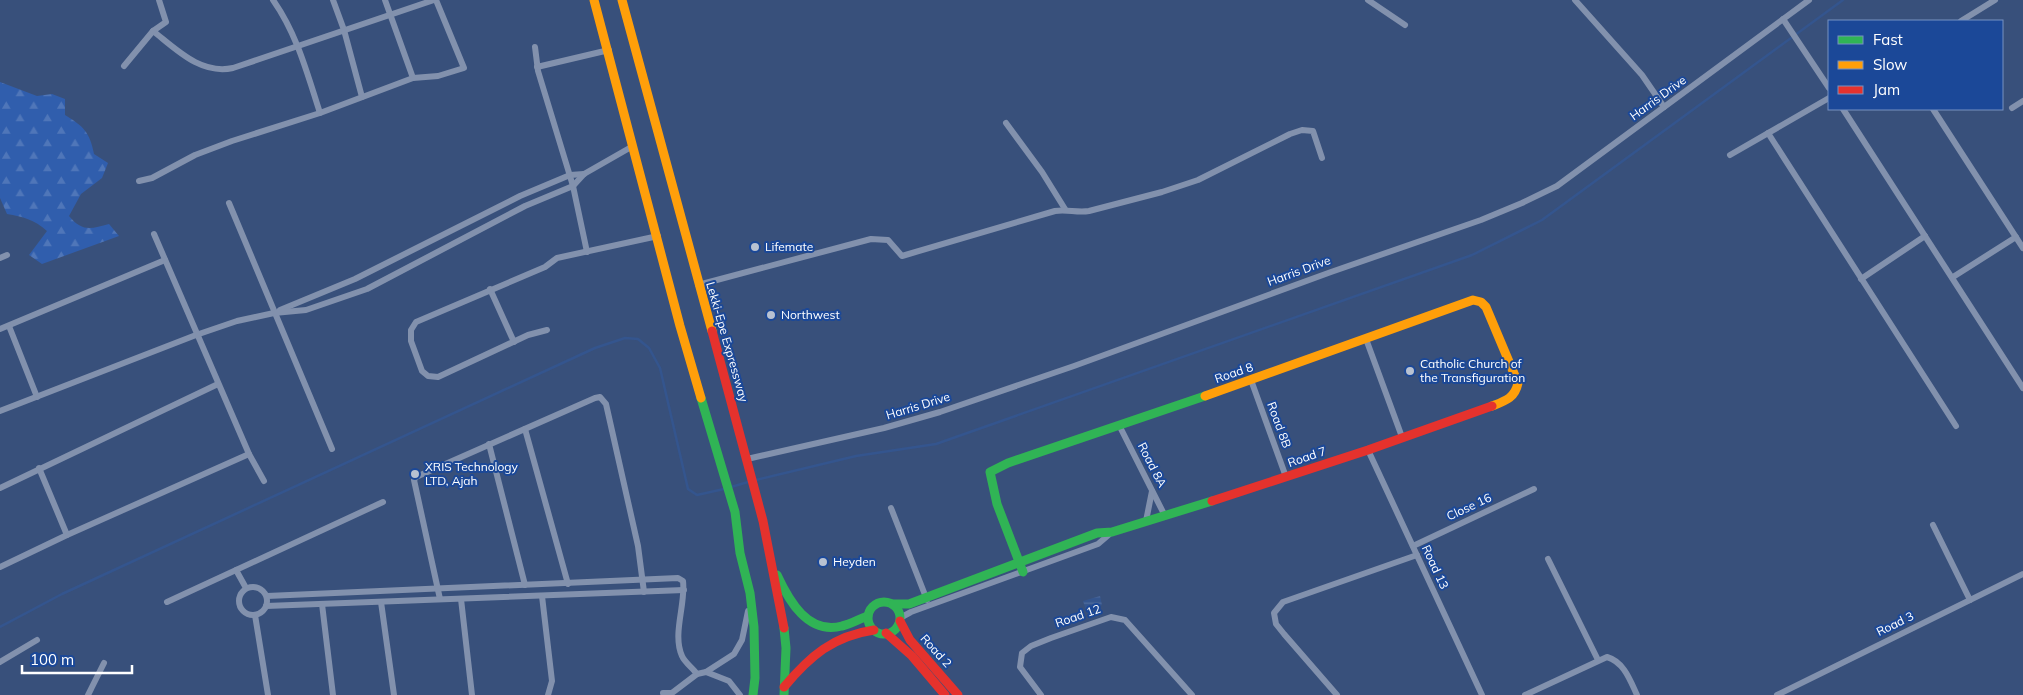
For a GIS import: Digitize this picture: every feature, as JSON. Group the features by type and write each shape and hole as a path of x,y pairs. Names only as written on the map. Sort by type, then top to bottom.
{"main road":[{"path":"594,0 609,50 680,326 726,478 750,593 754,627 755,678 753,695"},
{"name":"Lekki-Epe Expressway","path":"622,0 698,286 747,459 774,568 786,648 784,691"},
{"name":"Road 8","path":"1021,567 994,493 990,472 1008,463 1251,380 1474,300 1481,302 1486,307 1518,383 1516,392 1508,400"},
{"name":"Road 7","path":"893,604 927,602 1054,556 1096,533 1112,532 1286,477 1508,400"},
{"path":"774,568 787,598 804,618 826,627 839,627 868,616"},
{"path":"784,691 808,659 834,642 864,630 886,633 895,629 900,619 898,611 893,604 888,602 877,603 870,611 868,616 869,622 874,630"},
{"name":"Road 2","path":"900,619 910,640 958,695"},
{"name":"Road 2","path":"886,633 912,656 945,695"}],"street":[{"path":"124,66 153,31 166,22 159,0"},
{"path":"273,0 290,27 298,46 320,112"},
{"path":"333,0 344,30 362,97"},
{"path":"385,0 412,78"},
{"path":"139,181 152,178 195,155 220,145 320,112 412,78 438,76 464,68 435,0 234,68 219,70 192,62 153,31"},
{"path":"1368,0 1405,25"},
{"path":"1575,0 1642,75 1664,107"},
{"name":"Harris Drive","path":"747,459 884,428 940,412 1074,366 1522,204 1557,186 1809,0"},
{"path":"1963,20 1995,0"},
{"path":"1783,19 1828,86"},
{"path":"535,46 537,67 573,186 587,252"},
{"path":"537,67 609,50"},
{"path":"1730,155 1828,99"},
{"path":"2012,108 2023,101"},
{"path":"1844,110 2023,388"},
{"path":"1934,110 2023,248"},
{"path":"1006,123 1066,209"},
{"path":"698,286 871,239 888,240 902,256 912,255 1066,209 1082,212 1089,211 1162,192 1198,180 1290,134 1302,130 1313,131 1322,158"},
{"path":"1768,133 1956,426"},
{"path":"0,411 196,335 238,321 274,313 306,310 367,289 525,206 573,186 584,174 634,146"},
{"path":"274,313 355,279 520,196 570,175 584,174"},
{"path":"228,203 332,449"},
{"path":"154,234 196,335 249,454 264,481"},
{"path":"548,330 528,335 438,377 428,376 422,371 411,340 411,330 416,322 545,267 557,258 658,236"},
{"path":"1861,279 1925,236"},
{"path":"1953,277 2016,237"},
{"path":"434,239 439,251"},
{"path":"0,258 7,255"},
{"path":"0,329 164,260"},
{"path":"490,289 514,342"},
{"path":"9,326 37,397"},
{"path":"1366,339 1402,437"},
{"name":"Road 8B","path":"1251,380 1286,477"},
{"path":"0,488 218,384"},
{"path":"440,600 414,480 416,477 600,397 604,400 629,501 638,546 644,592"},
{"name":"Road 8A","path":"1119,425 1165,516"},
{"path":"525,429 568,584"},
{"path":"489,444 525,586"},
{"name":"Road 13","path":"1368,450 1482,695"},
{"path":"0,567 249,454"},
{"path":"39,468 67,535"},
{"name":"Close 16","path":"1413,546 1534,489"},
{"path":"1146,521 1152,491"},
{"path":"167,602 383,502"},
{"path":"891,508 927,602"},
{"path":"1933,524 1970,600"},
{"path":"1336,695 1276,624 1274,613 1283,602 1417,555"},
{"path":"1548,560 1598,660"},
{"path":"236,570 246,588"},
{"name":"Road 3","path":"1777,695 2023,574"},
{"path":"267,596 681,579 684,590 679,626 680,650 683,658 692,666 697,674"},
{"path":"246,588 260,588 267,596 266,606 260,613 246,613 240,605 240,596 246,588"},
{"path":"266,606 684,590"},
{"path":"663,693 672,694 697,674 706,672 734,654 742,640 747,620 750,593"},
{"path":"542,596 552,681 548,695"},
{"path":"461,599 472,695"},
{"path":"381,602 394,695"},
{"name":"Road 7","path":"900,619 927,602"},
{"path":"322,604 334,695"},
{"path":"255,614 268,695"},
{"name":"Road 12","path":"1041,695 1020,667 1022,653 1044,640 1111,617 1125,620 1192,695"},
{"path":"0,662 37,640"},
{"path":"1525,695 1607,657 1616,660 1628,674 1637,695"},
{"path":"88,695 104,663"},
{"path":"706,672 730,681 740,695"}],"green space":[{"path":"0,82 37,96 52,94 65,99 65,115 85,130 94,154 108,163 102,178 81,194 69,216 78,225 87,228 109,224 119,236 42,264 29,255 47,231 28,219 7,214 0,198"}],"shaded area":[{"path":"1100,596 1102,605 1086,610 1083,601"}],"waterway":[{"path":"756,480 856,456 936,444 1472,255 1542,220 1843,0"},
{"path":"0,627 62,594 595,348 625,338 638,339 649,348 660,368 688,489 697,495 724,489"},
{"path":"731,487 748,482"}],"traffic: fast":[{"path":"1023,572 997,504 990,472 1008,463 1205,396"},
{"path":"701,398 735,512 740,553 750,593 754,627 755,678 753,695"},
{"path":"893,604 909,604 1097,533 1112,532 1212,501"},
{"path":"777,575 794,605 810,621 830,627 842,626 868,616"},
{"path":"884,602 890,603 895,607 899,612 900,618 899,624 895,629 890,633 884,634 878,633 873,629 869,624 868,618 869,612 873,607 878,603 884,602"},
{"path":"784,628 786,648 784,695"}],"traffic: slow":[{"path":"594,0 680,326 701,398"},
{"path":"622,0 712,331"},
{"path":"1205,396 1473,300 1481,302 1486,307 1518,383 1512,396 1492,406"}],"traffic: jam":[{"path":"712,331 763,521 784,628"},
{"path":"1212,501 1368,450 1492,406"},
{"path":"900,621 910,640 958,695"},
{"path":"784,687 803,666 834,642 874,630"},
{"path":"886,633 912,656 945,695"}],"place":[{"name":"Lifemate","path":"755,247"},
{"name":"Northwest","path":"771,315"},
{"name":"Catholic Church of the Transfiguration","path":"1410,371"},
{"name":"XRIS Technology LTD, Ajah","path":"415,474"},
{"name":"Heyden","path":"823,562"}]}
